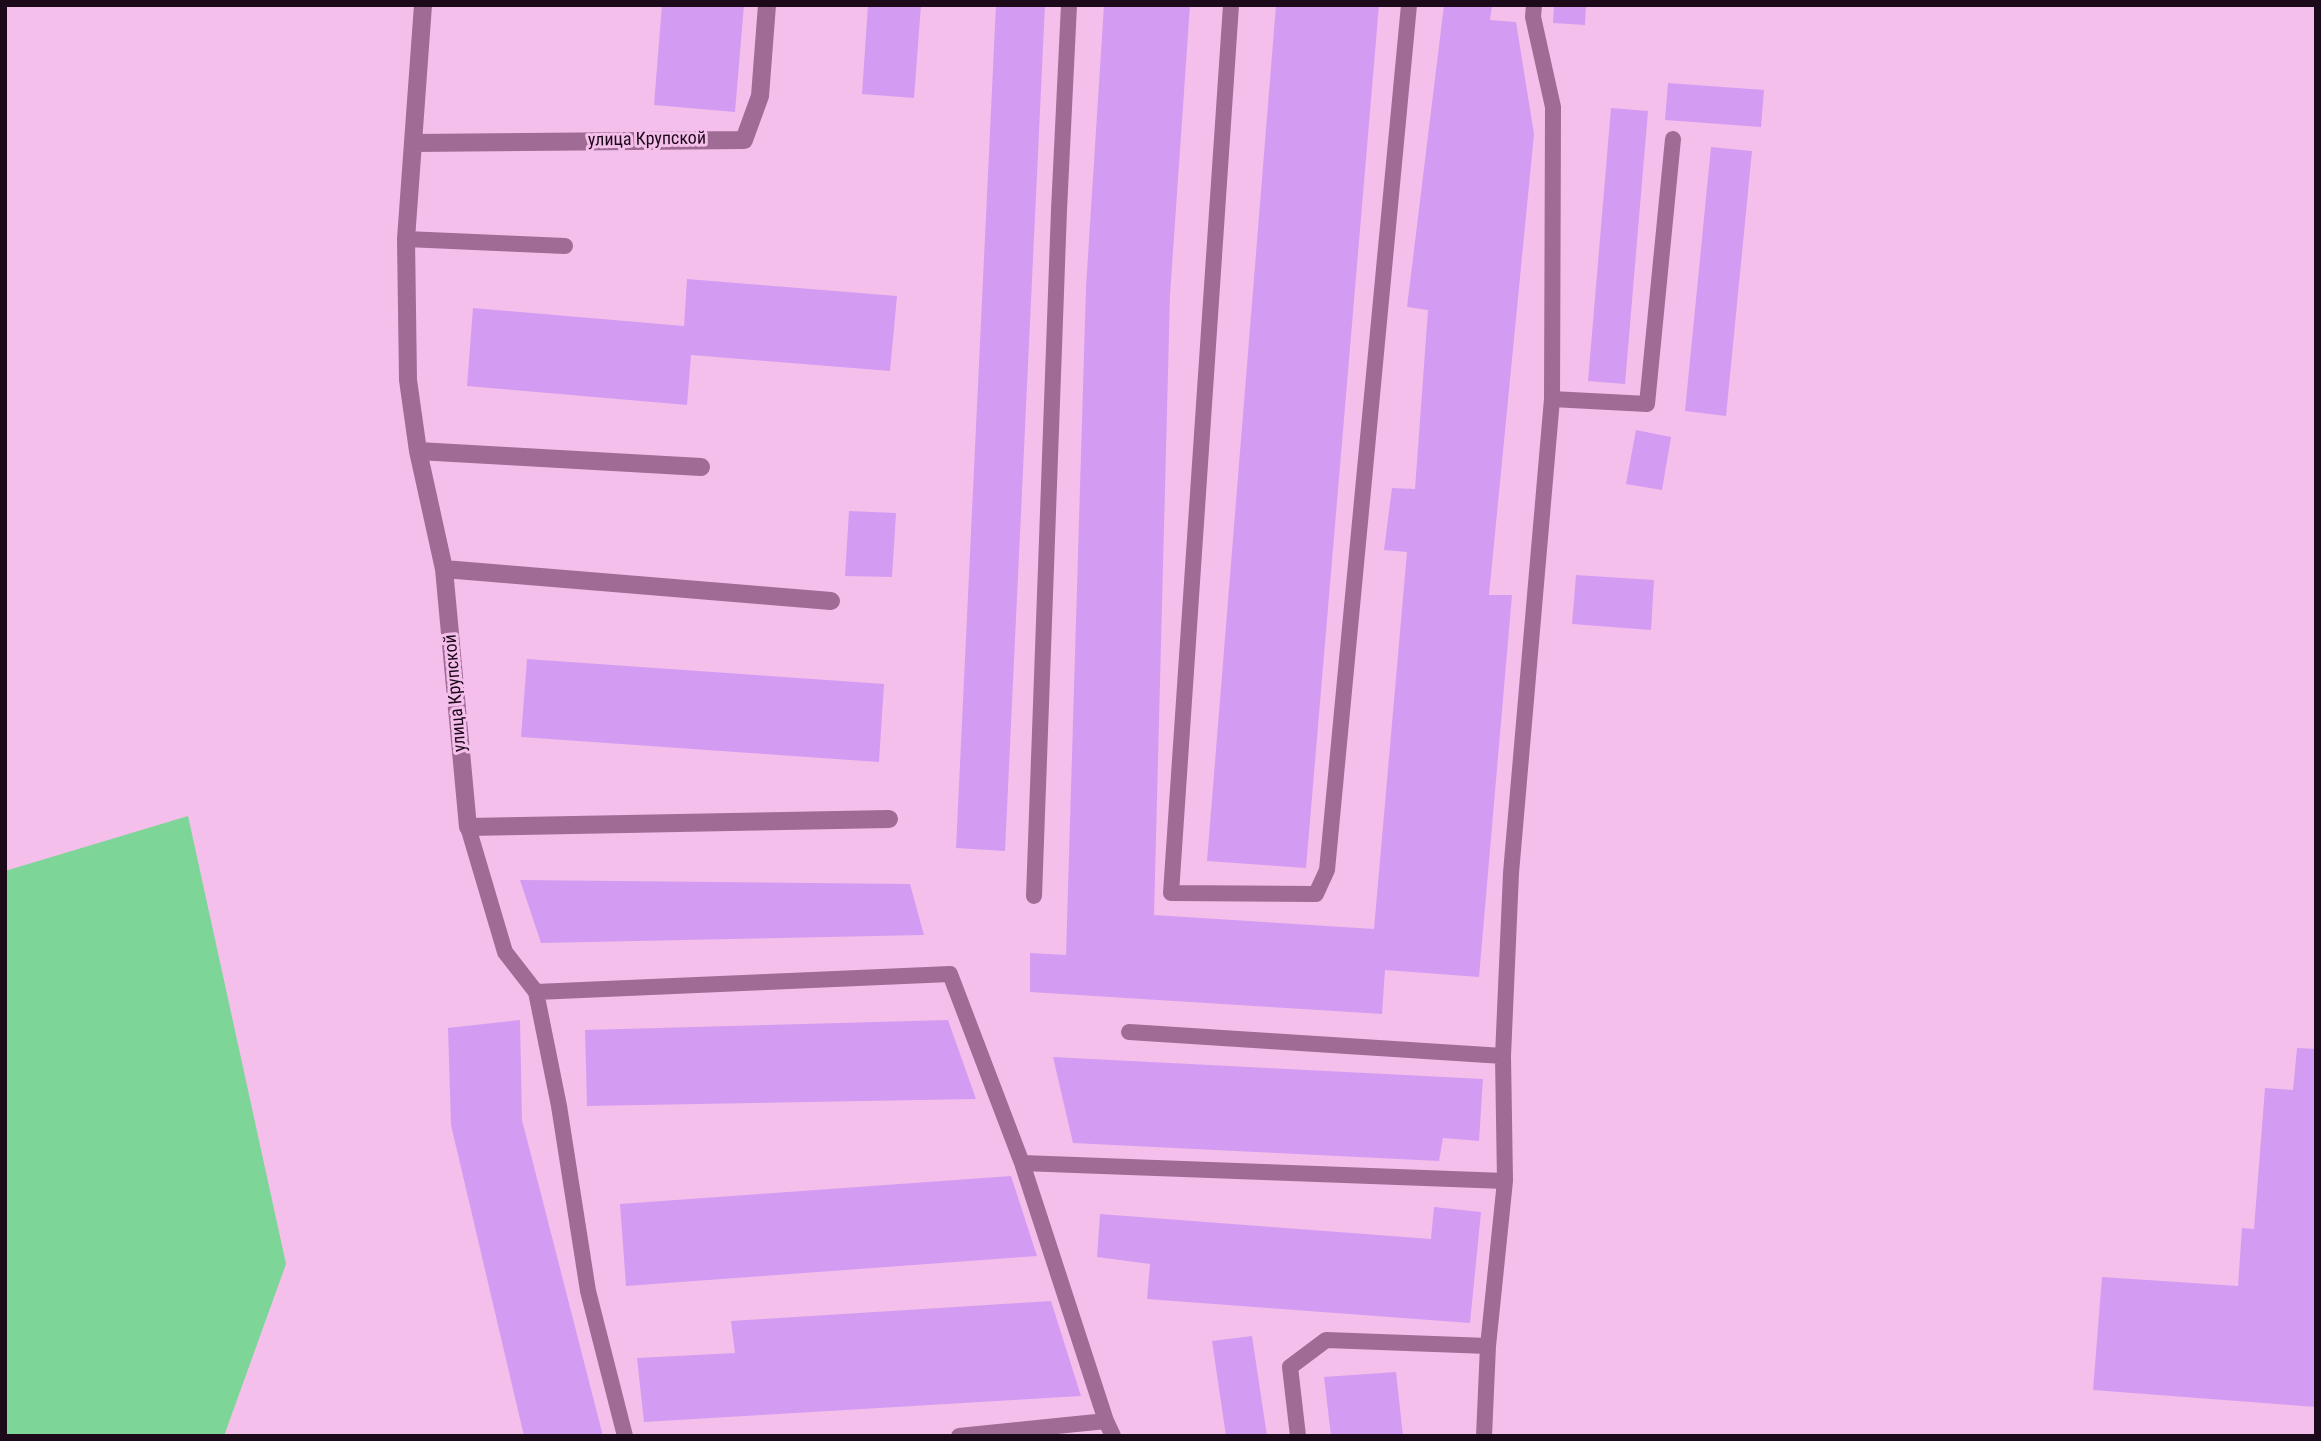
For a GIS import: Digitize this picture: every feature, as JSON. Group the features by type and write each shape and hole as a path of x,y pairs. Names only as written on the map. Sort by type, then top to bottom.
{"street":[{"name":"улица Крупской","path":"423,5 406,239 408,380 418,450 444,569 468,827"},
{"name":"улица Крупской","path":"413,143 744,140 760,96 767,5"},
{"path":"418,450 701,467"},
{"path":"444,569 831,601"},
{"path":"468,827 889,819"}],"lane":[{"path":"1034,896 1069,5"},
{"path":"1231,5 1171,893 1316,894 1327,870 1409,5"},
{"path":"1484,1436 1488,1346 1505,1181 1503,1056 1511,873 1552,399 1553,107 1534,17 1534,5"},
{"path":"1552,399 1647,404 1673,139"},
{"path":"406,239 565,246"},
{"path":"468,827 505,952 536,992 559,1106 588,1291 625,1436"},
{"path":"536,992 950,974 1022,1163 1109,1428 959,1436"},
{"path":"1129,1032 1503,1056"},
{"path":"1022,1163 1505,1181"},
{"path":"1298,1436 1290,1367 1326,1340 1488,1346"}],"green space":[{"path":"188,816 286,1264 224,1436 5,1436 5,871"}],"building":[{"path":"662,5 744,5 735,112 654,105"},
{"path":"868,5 921,5 914,98 862,94"},
{"path":"996,5 1045,5 1005,851 956,848"},
{"path":"1104,5 1190,5 1170,295 1154,915 1374,929 1407,552 1384,550 1392,488 1415,489 1428,310 1407,307 1444,5 1492,5 1490,20 1516,22 1534,134 1489,595 1512,595 1479,977 1385,970 1382,1014 1030,992 1030,953 1066,955 1086,287"},
{"path":"1276,5 1379,5 1306,868 1207,861"},
{"path":"1554,5 1586,5 1585,25 1553,23"},
{"path":"1668,83 1764,90 1761,127 1665,120"},
{"path":"1611,108 1648,111 1625,384 1588,381"},
{"path":"1711,147 1752,151 1726,416 1685,411"},
{"path":"687,279 897,296 890,371 691,355 687,405 467,386 473,308 684,326"},
{"path":"1636,430 1671,437 1662,490 1626,484"},
{"path":"849,511 896,513 892,577 845,576"},
{"path":"1576,575 1654,580 1651,630 1572,624"},
{"path":"527,659 884,684 879,762 521,737"},
{"path":"520,880 910,884 924,935 541,943"},
{"path":"520,1020 522,1120 603,1436 524,1436 451,1125 448,1028"},
{"path":"948,1020 976,1099 587,1106 585,1030"},
{"path":"2297,1048 2316,1049 2316,1407 2093,1390 2102,1277 2238,1286 2242,1228 2254,1229 2265,1088 2293,1090"},
{"path":"1053,1057 1483,1079 1479,1141 1443,1138 1439,1161 1073,1143"},
{"path":"1011,1176 1037,1256 626,1286 620,1204"},
{"path":"1434,1207 1481,1212 1470,1323 1147,1299 1150,1264 1097,1257 1100,1214 1431,1239"},
{"path":"1051,1301 1081,1396 644,1422 637,1358 735,1353 731,1321"},
{"path":"1252,1336 1267,1436 1226,1436 1212,1341"},
{"path":"1396,1372 1403,1436 1331,1436 1324,1377"}]}
